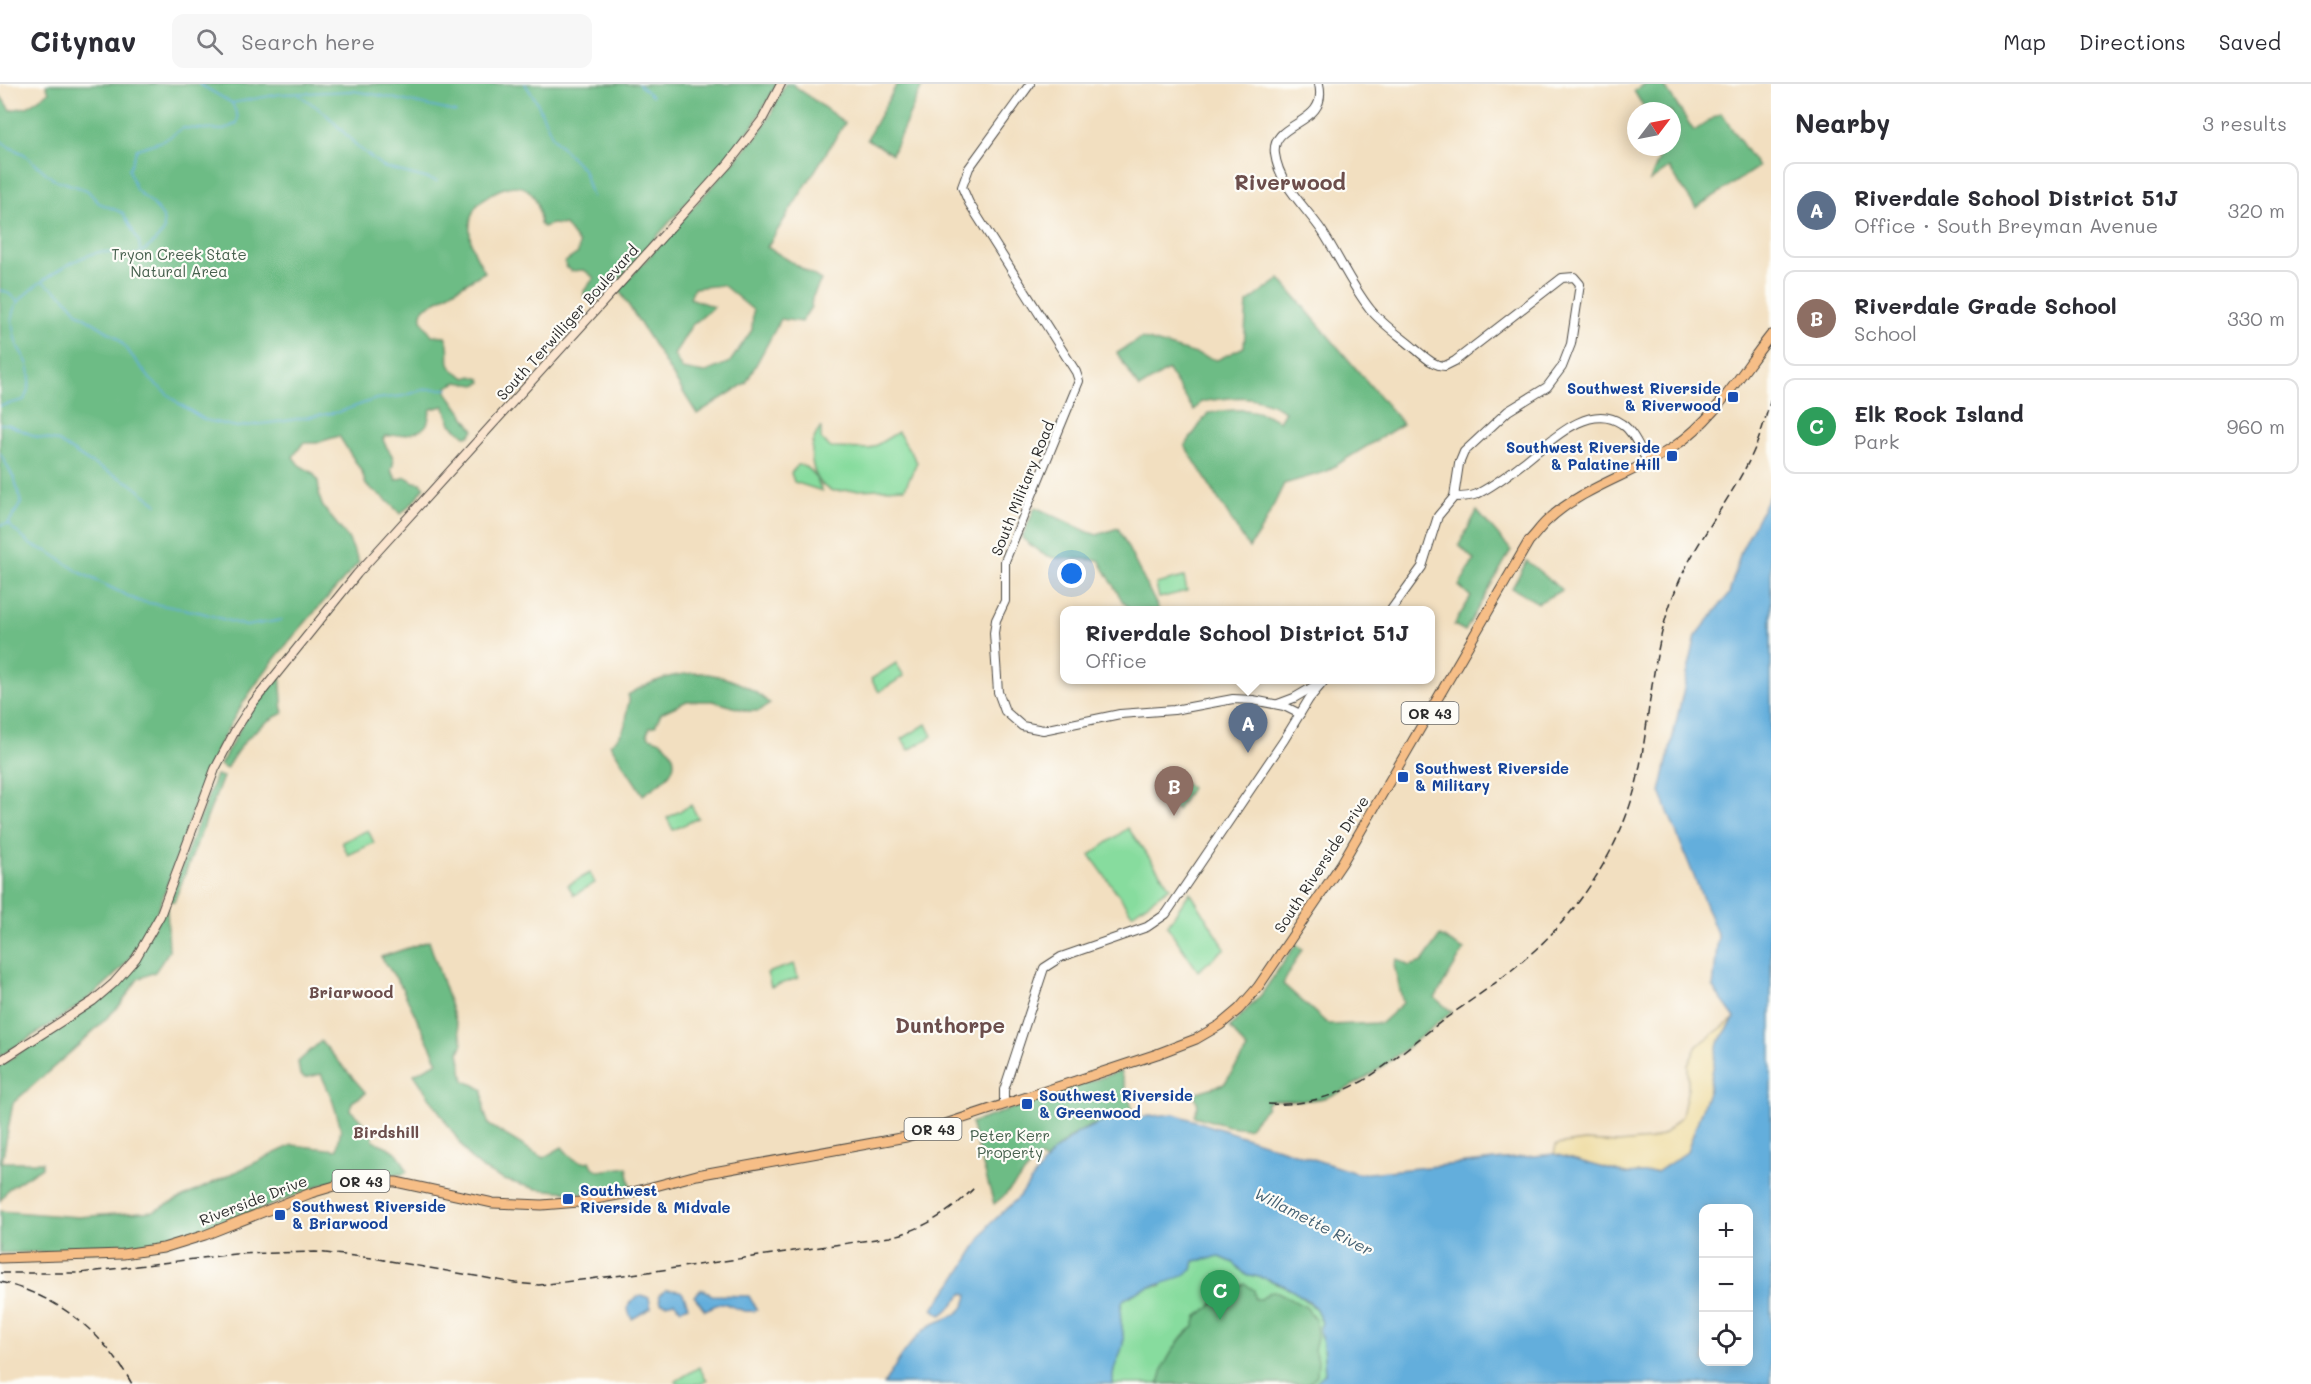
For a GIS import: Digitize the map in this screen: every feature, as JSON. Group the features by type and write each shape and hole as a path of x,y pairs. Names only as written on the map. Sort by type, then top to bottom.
{"main road":[{"name":"South Terwilliger Boulevard","path":"0,1061 93,1001 114,983 136,958 158,920 202,798 232,735 253,703 361,570 728,164 762,120 781,84"},
{"name":"South Riverside Drive","path":"727,1169 900,1139 1181,1046 1212,1029 1239,1009 1282,952 1342,863 1530,541 1548,520 1573,502 1674,447 1708,418 1718,408 1771,335"},
{"name":"Riverside Drive","path":"0,1258 123,1254 163,1248 205,1235 311,1193 353,1182 396,1182 491,1202 542,1205 602,1198 727,1169"}],"street":[{"name":"South Military Road","path":"1030,84 966,173 962,187 969,203 1076,372 1079,381 1005,561 1005,601 996,620 994,633 998,692 1002,704 1010,717 1019,724 1043,730 1120,714 1174,710 1224,700 1242,699 1276,704 1289,707 1299,714"},
{"path":"1319,84 1320,96 1314,111 1281,134 1276,141 1274,152 1278,167 1291,191 1322,231 1369,307 1432,362 1442,366 1455,361 1562,278 1574,277 1580,285 1571,344 1560,371 1547,387 1508,411 1464,452 1459,464 1455,497 1438,516 1422,567 1394,606"},
{"path":"1455,497 1467,497 1479,492 1518,468 1553,437 1570,427 1593,419 1611,419 1624,425 1648,462"},
{"path":"1276,704 1294,698 1318,684"},
{"path":"1004,1104 1004,1090 1044,968 1054,960 1147,927 1163,917 1206,857 1299,714 1322,684"}],"green space":[{"name":"Tryon Creek State Natural Area","path":"46,84 777,84 754,124 734,149 615,284 594,302 584,297 584,291 594,278 584,270 571,271 566,267 565,262 578,253 579,244 565,225 552,224 543,227 540,224 538,207 531,193 525,188 509,187 492,194 478,204 471,218 470,238 485,272 424,308 422,312 423,322 432,335 445,336 451,368 466,378 472,376 481,379 482,382 476,385 457,382 447,387 447,392 474,430 470,435 465,436 451,424 444,406 431,409 424,428 408,434 385,436 383,439 394,461 391,470 397,480 406,477 421,483 424,487 417,498 401,514 366,485 362,472 339,436 316,443 303,443 293,457 299,465 313,473 318,481 323,507 348,538 359,562 287,644 238,710 217,749 204,780 159,907 135,951 122,968 90,997 0,1056 0,95 10,110 27,107 49,92"},
{"path":"785,84 792,84 845,123 767,247 821,280 812,298 811,307 801,322 781,319 746,383 697,414 619,290 757,136 770,116","holes":["723,285 753,310 752,330 730,362 704,373 682,369 674,355 691,326 714,307 690,298 694,288"]},
{"path":"897,84 923,84 892,154 867,139"},
{"path":"1645,84 1663,84 1675,102 1641,102 1634,91"},
{"path":"1681,111 1694,131 1721,113 1758,167 1696,208 1669,168 1650,181 1660,156 1681,156"},
{"path":"1280,279 1403,424 1325,472 1284,484 1264,525 1249,548 1185,446 1208,413 1244,410 1261,413 1279,421 1285,411 1264,401 1234,397 1201,402 1194,411 1168,370 1139,388 1117,353 1141,338 1217,360 1244,347 1247,303"},
{"path":"821,428 821,439 831,448 870,449 898,432 917,462 905,488 833,491 825,487 819,481 812,463 813,443"},
{"path":"798,465 803,465 810,470 822,491 794,482 791,473"},
{"path":"1035,507 1097,535 1118,528 1157,606 1127,606 1099,560 1054,558 1041,553 1022,538"},
{"path":"1477,511 1511,550 1465,631 1454,625 1471,597 1459,586 1474,560 1459,545"},
{"path":"1527,561 1562,590 1538,603 1512,588"},
{"path":"1184,577 1187,591 1159,598 1156,584"},
{"path":"896,663 904,676 879,692 871,679"},
{"path":"280,673 283,713 257,729 237,751 226,769 220,765 246,718"},
{"path":"701,673 720,676 738,683 770,704 759,711 747,711 713,701 687,701 661,713 655,726 650,727 647,733 649,737 667,746 674,759 674,766 661,782 643,795 610,744 618,737 625,725 628,695 663,679 681,674"},
{"path":"926,724 932,736 909,750 902,739"},
{"path":"216,775 223,777 174,902 169,900"},
{"path":"1174,776 1191,788 1177,810 1165,798"},
{"path":"691,805 698,818 673,830 667,818"},
{"path":"1128,828 1170,887 1132,914 1090,855"},
{"path":"368,830 374,843 348,855 342,842"},
{"path":"590,873 595,883 574,895 568,885"},
{"path":"1190,892 1225,948 1198,971 1167,926"},
{"path":"167,907 169,951 155,972 138,979 120,1005 13,1103 2,1162 42,1162 42,1167 8,1189 0,1201 0,1066 111,991"},
{"path":"1440,936 1464,950 1435,998 1452,1012 1390,1061 1356,1084 1324,1098 1273,1100 1267,1103 1267,1107 1248,1128 1228,1126 1194,1116 1198,1105 1194,1093 1224,1084 1247,1050 1230,1027 1261,995 1296,944 1302,949 1283,984 1329,1025 1381,1023 1403,1003 1394,965 1397,959 1409,966 1422,962"},
{"path":"429,941 463,1043 459,1052 464,1081 483,1090 484,1111 489,1125 543,1158 562,1147 574,1159 581,1162 590,1161 599,1171 627,1167 631,1188 601,1195 537,1189 504,1180 483,1169 470,1158 414,1074 438,1062 400,984 381,957"},
{"path":"794,964 798,978 771,987 767,973"},
{"path":"321,1041 366,1093 352,1102 350,1110 373,1131 373,1141 391,1149 398,1155 407,1172 404,1174 363,1177 323,1184 197,1235 167,1244 129,1250 0,1253 0,1211 78,1217 154,1211 292,1145 337,1150 341,1128 321,1074 305,1078 300,1075 298,1062"},
{"name":"Peter Kerr Property","path":"1120,1071 1135,1116 1098,1123 1065,1142 1045,1161 1039,1157 994,1204 971,1123"},
{"path":"1220,1257 1234,1263 1245,1274 1268,1279 1297,1293 1316,1309 1322,1322 1320,1335 1323,1343 1325,1374 1314,1384 1113,1384 1113,1373 1123,1343 1120,1312 1123,1300 1146,1287 1160,1286 1193,1261"},
{"path":"1245,1284 1254,1290 1255,1299 1261,1299 1274,1291 1306,1307 1316,1320 1317,1337 1314,1350 1318,1360 1317,1375 1309,1384 1158,1384 1170,1355 1181,1339 1194,1327 1197,1316 1210,1308 1215,1300"},
{"path":"699,1367 707,1380 701,1384 677,1384 676,1381"}],"sand":[{"path":"1735,1018 1718,1043 1709,1089 1687,1152 1657,1172 1626,1174 1554,1154 1556,1145 1585,1141 1618,1143 1650,1140 1664,1134 1682,1116 1688,1088 1688,1065 1697,1046"}],"water":[{"name":"Willamette River","path":"1771,492 1771,1384 1314,1384 1325,1373 1323,1343 1319,1331 1322,1322 1316,1309 1309,1301 1285,1286 1268,1279 1245,1274 1234,1263 1220,1257 1194,1261 1192,1270 1183,1275 1123,1300 1120,1317 1123,1343 1113,1373 1113,1384 884,1384 903,1354 920,1334 933,1324 957,1313 966,1303 968,1295 964,1293 941,1315 933,1309 962,1269 989,1225 1020,1196 1051,1154 1079,1132 1108,1120 1174,1114 1359,1174 1554,1154 1626,1174 1657,1172 1687,1152 1709,1089 1718,1043 1735,1018 1713,988 1718,936 1660,792 1696,636 1729,594 1741,551"},
{"path":"702,1289 712,1295 749,1296 757,1310 743,1311 721,1303 705,1310 694,1296"},
{"path":"666,1290 682,1292 688,1306 681,1309 674,1302 661,1303 659,1295"},
{"path":"642,1295 649,1298 651,1308 632,1319 628,1311 629,1304"}],"waterway":[{"path":"0,406 24,400 29,383 28,365 17,345 13,327 12,317 19,301 52,274 79,259 100,252 133,256 153,244 164,231 163,217 153,204 136,190 129,170 137,149 165,140 183,128 224,130 237,123 238,117 232,103 199,84"},
{"path":"525,84 536,100 553,138 583,169 592,197"},
{"path":"638,84 652,96"},
{"path":"232,103 280,94 353,91 456,112"},
{"path":"299,95 324,112 358,147 383,167 437,181"},
{"path":"0,140 24,154 53,179 87,190 99,203 123,213 139,242 140,250"},
{"path":"43,282 65,297 78,313 118,338 151,380 178,403 205,420 237,427 285,421 339,412 376,399 403,396 426,389 448,389"},
{"path":"0,290 7,292 18,302"},
{"path":"0,424 7,424 37,437 57,441 89,462 130,483 157,504"},
{"path":"0,453 15,480 21,503 8,524 0,525"},
{"path":"8,524 31,545 49,552 79,572 138,601 199,612 246,626 282,620"}],"railway":[{"path":"1268,1104 1305,1102 1340,1092 1363,1081 1516,966 1546,939 1582,897 1612,849 1632,797 1639,771 1657,656 1676,589 1692,555 1750,459 1771,399"},
{"path":"0,1273 80,1273 235,1254 315,1252 373,1258 515,1283 539,1285 648,1272 890,1237 926,1224 956,1204 975,1187"},
{"path":"0,1282 41,1297 77,1319 107,1348 132,1384"}],"place":[{"name":"Southwest Riverside & Riverwood","path":"1733,397"},
{"name":"Southwest Riverside & Palatine Hill","path":"1672,456"},
{"name":"Riverdale School District 51J","path":"1248,753"},
{"name":"Southwest Riverside & Military","path":"1403,777"},
{"name":"Riverdale Grade School","path":"1174,816"},
{"name":"Southwest Riverside & Greenwood","path":"1027,1104"},
{"name":"Southwest Riverside & Midvale","path":"568,1199"},
{"name":"Southwest Riverside & Briarwood","path":"280,1215"},
{"name":"Elk Rock Island","path":"1220,1320"}],"district":[{"name":"Riverwood","path":"1290,181"},
{"name":"Briarwood","path":"351,991"},
{"name":"Dunthorpe","path":"950,1024"},
{"name":"Birdshill","path":"386,1131"}]}
